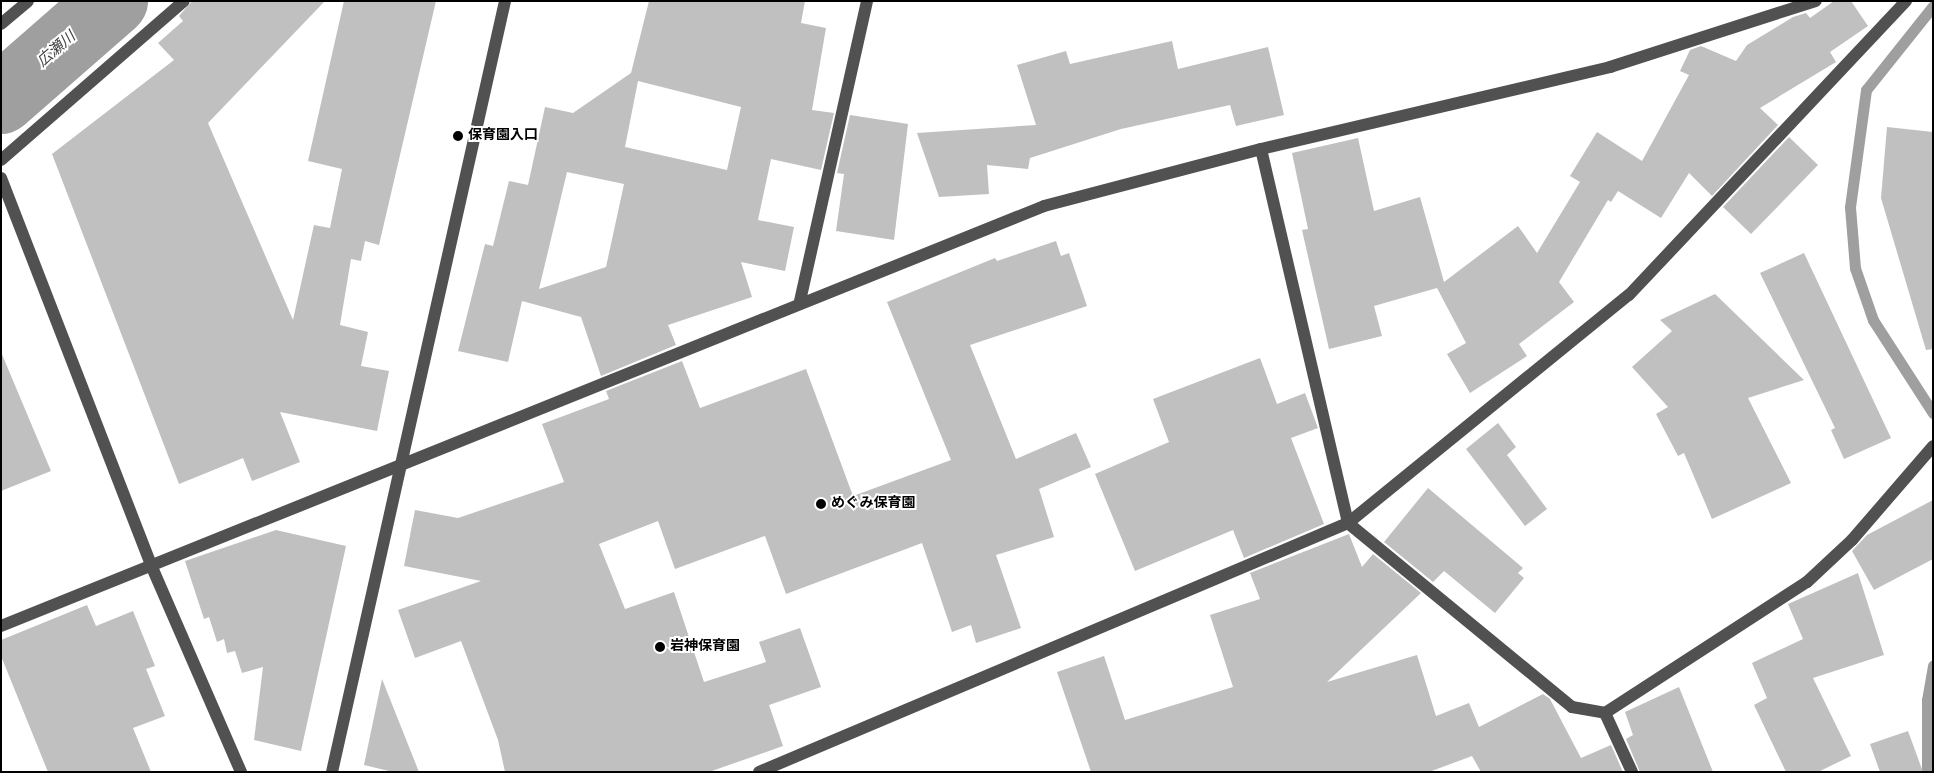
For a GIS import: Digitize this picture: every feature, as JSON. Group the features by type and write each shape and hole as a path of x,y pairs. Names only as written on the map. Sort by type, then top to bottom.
{"street":[{"path":"1,24 28,1"},
{"path":"1,160 184,1"},
{"path":"332,772 505,1"},
{"path":"800,301 867,1"},
{"path":"1,626 800,301 1044,206 1261,148 1610,67 1816,1"},
{"path":"759,772 1348,523 1629,295 1906,1"},
{"path":"1261,148 1348,523 1572,707 1605,713 1807,582 1852,540 1933,446"},
{"path":"1,178 150,566 241,772"},
{"path":"1605,713 1632,772"}],"building":[{"path":"192,1 325,1 208,123 293,320 314,225 330,228 342,169 308,161 344,1 436,1 379,245 365,241 361,261 351,259 340,325 368,332 361,366 389,371 377,431 280,412 300,462 252,481 243,458 179,484 52,154 174,60 158,43 183,21 179,16"},
{"path":"649,1 805,1 801,23 826,28 812,110 834,113 821,170 771,159 758,220 794,227 785,271 741,262 752,297 668,325 676,345 601,376 581,317 522,301 508,362 458,351 485,244 493,246 509,181 528,185 545,107 573,113 631,73","holes":["638,81 741,107 727,170 625,147","567,172 624,184 606,267 539,289"]},
{"path":"1834,1 1851,1 1868,26 1830,52 1836,62 1760,108 1778,125 1712,196 1689,173 1661,218 1618,191 1611,202 1608,200 1559,282 1574,302 1519,344 1527,356 1470,393 1447,354 1466,343 1437,288 1374,306 1382,336 1329,349 1302,230 1308,229 1292,153 1358,138 1374,211 1420,197 1444,282 1518,226 1537,253 1580,182 1570,176 1597,132 1642,161 1689,75 1680,71 1690,50 1701,46 1736,61 1747,45 1793,17 1806,13 1810,18"},
{"path":"1172,41 1178,69 1268,47 1284,115 1236,126 1230,105 1121,129 1030,158 1028,169 987,165 989,194 939,197 917,133 1036,125 1017,65 1066,51 1070,64"},
{"path":"850,115 908,124 894,240 836,231 844,174 837,173"},
{"path":"1887,127 1933,132 1933,349 1926,350 1881,198"},
{"path":"1789,137 1818,165 1751,234 1723,207"},
{"path":"1056,241 1061,256 1069,253 1087,306 970,345 1016,459 1076,433 1091,467 1039,489 1054,537 996,555 1021,628 976,643 971,625 952,632 922,543 786,594 765,536 675,569 658,521 599,544 625,609 674,592 704,682 766,662 759,642 800,628 821,687 769,705 783,746 709,772 505,772 498,740 461,641 415,658 398,610 481,581 404,566 415,510 458,518 564,482 542,424 609,399 606,391 682,361 700,408 806,369 853,496 951,460 887,302 995,258 997,261"},
{"path":"1804,253 1891,438 1844,459 1831,430 1835,428 1760,273"},
{"path":"1715,294 1804,380 1748,398 1791,483 1712,519 1684,453 1678,456 1656,414 1668,407 1632,367 1672,331 1660,320"},
{"path":"1,352 51,471 1,491"},
{"path":"1260,358 1277,404 1305,393 1318,428 1291,438 1324,524 1244,558 1233,530 1135,571 1095,474 1169,442 1153,399"},
{"path":"1498,423 1516,447 1507,455 1547,509 1525,526 1466,449"},
{"path":"1428,488 1523,568 1518,573 1524,578 1495,613 1444,571 1433,582 1384,542"},
{"path":"1933,500 1933,559 1874,590 1852,551 1867,535"},
{"path":"276,530 346,546 301,751 254,740 263,667 242,673 235,651 227,653 224,639 217,642 209,617 204,619 185,561"},
{"path":"1349,534 1362,567 1373,554 1421,593 1327,682 1417,655 1436,716 1469,703 1479,727 1543,694 1550,699 1581,758 1611,745 1623,772 1481,772 1472,756 1429,772 1091,772 1057,672 1104,656 1125,720 1233,687 1210,615 1260,599 1250,573"},
{"path":"1858,573 1884,655 1813,678 1851,756 1818,772 1786,772 1754,705 1767,698 1752,663 1803,639 1788,604"},
{"path":"87,605 96,626 133,611 155,666 146,669 165,716 133,728 151,772 48,772 1,656 1,640"},
{"path":"382,679 419,772 393,772 364,765"},
{"path":"1679,687 1713,772 1640,772 1626,739 1633,735 1625,712"},
{"path":"1908,731 1923,772 1880,772 1870,744"}],"waterway":[{"name":"広瀬川","path":"1,99 113,1"},
{"path":"1933,6 1866,90 1850,207 1855,268 1873,320 1933,413"},
{"path":"1927,772 1927,700 1933,666"}],"place":[{"name":"保育園入口","path":"458,136"},
{"name":"めぐみ保育園","path":"821,504"},
{"name":"岩神保育園","path":"660,647"}]}
